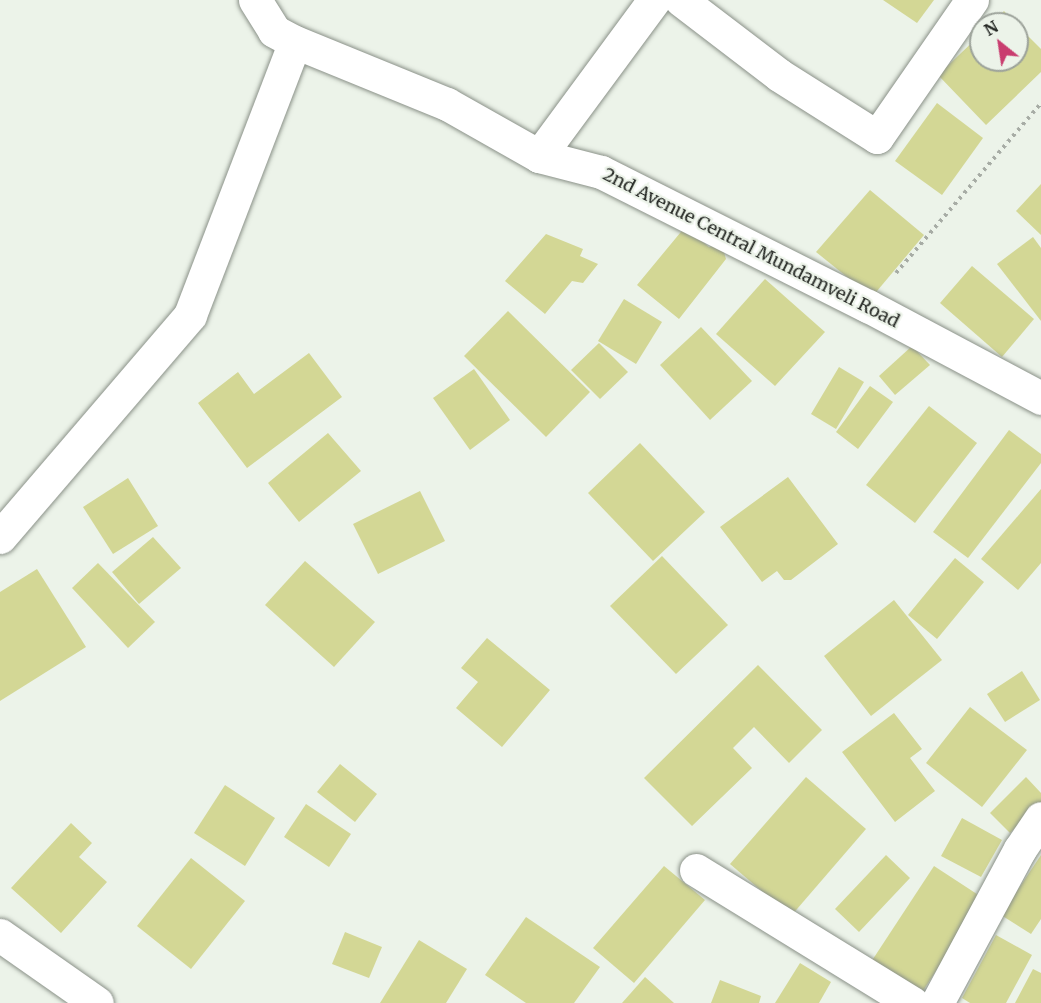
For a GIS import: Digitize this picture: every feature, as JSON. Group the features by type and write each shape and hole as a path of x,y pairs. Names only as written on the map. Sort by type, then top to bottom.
{"street":[{"name":"2nd Avenue Central Mundamveli Road","path":"255,0 274,31 295,42 447,104 539,156 601,172 868,306 1041,398"},
{"path":"539,156 654,0"},
{"path":"681,0 779,75 877,137 972,0"},
{"path":"0,537 190,315 295,42"},
{"path":"937,1003 1020,849 1041,818"},
{"path":"696,870 912,1003"},
{"path":"0,935 97,1003"}],"path":[{"path":"868,306 1041,103"}],"building":[{"path":"883,0 934,0 917,23"},
{"path":"1029,37 1041,49 1041,72 986,125 938,75 969,45 969,72 1029,72"},
{"path":"937,103 983,138 942,195 895,161"},
{"path":"1041,184 1041,235 1016,211"},
{"path":"870,190 924,235 872,297 816,252"},
{"path":"685,227 709,247 715,245 723,249 726,259 679,319 637,285"},
{"path":"546,234 583,249 580,256 598,264 583,283 572,281 545,314 505,281"},
{"path":"1033,237 1041,248 1041,321 997,264"},
{"path":"972,266 1034,319 1002,357 940,303"},
{"path":"765,279 825,332 775,386 716,334"},
{"path":"624,299 662,322 636,364 598,341"},
{"path":"508,311 590,392 546,437 464,356"},
{"path":"701,327 752,381 710,420 660,365"},
{"path":"599,343 628,372 600,399 571,370"},
{"path":"912,346 930,365 895,395 879,376"},
{"path":"309,353 342,397 247,468 198,403 238,372 254,394"},
{"path":"839,367 864,382 836,429 811,414"},
{"path":"474,369 510,420 470,450 433,398"},
{"path":"870,386 893,402 858,449 836,432"},
{"path":"929,406 977,443 915,523 866,485"},
{"path":"1009,430 1041,454 1041,463 968,558 933,532"},
{"path":"328,433 361,471 299,522 268,483"},
{"path":"640,443 705,512 653,561 588,493"},
{"path":"788,477 838,544 791,580 784,580 777,571 762,582 720,527"},
{"path":"128,478 158,526 113,554 83,507"},
{"path":"1041,489 1041,563 1018,590 981,559"},
{"path":"420,491 445,541 378,574 353,524"},
{"path":"153,537 181,568 139,604 112,572"},
{"path":"662,556 728,625 676,674 610,606"},
{"path":"955,558 984,582 937,639 908,615"},
{"path":"305,561 375,622 334,667 265,605"},
{"path":"98,563 155,622 128,648 72,588"},
{"path":"37,569 86,647 0,701 0,592"},
{"path":"894,600 942,660 871,716 824,656"},
{"path":"487,638 550,690 502,747 456,708 478,682 461,668"},
{"path":"758,665 822,730 789,763 754,727 733,748 752,768 692,826 644,778"},
{"path":"1022,671 1040,700 1005,722 987,694"},
{"path":"970,707 1027,750 982,807 926,763"},
{"path":"894,713 922,749 910,758 935,791 895,822 842,752"},
{"path":"340,764 377,794 355,822 317,792"},
{"path":"806,777 866,829 791,916 730,864"},
{"path":"1026,777 1041,793 1041,802 1010,833 990,813"},
{"path":"225,785 275,818 245,866 194,833"},
{"path":"306,804 351,834 329,867 284,837"},
{"path":"962,818 1002,840 981,877 941,856"},
{"path":"71,823 92,843 79,857 107,882 61,933 11,888"},
{"path":"886,855 910,878 859,932 835,909"},
{"path":"1041,855 1041,919 1031,934 1001,915"},
{"path":"191,858 245,901 191,969 137,926"},
{"path":"664,866 705,900 634,983 593,948"},
{"path":"934,866 983,898 921,994 871,962"},
{"path":"526,917 600,967 574,1003 526,1003 485,975"},
{"path":"345,932 382,947 369,978 332,964"},
{"path":"996,935 1032,955 1006,1003 970,1003 962,998"},
{"path":"419,940 467,969 446,1003 380,1003"},
{"path":"800,963 831,982 819,1003 775,1003"},
{"path":"1033,969 1041,973 1041,1003 1015,1003"},
{"path":"645,977 674,1003 622,1003"},
{"path":"720,980 761,996 759,1003 711,1003"}]}
